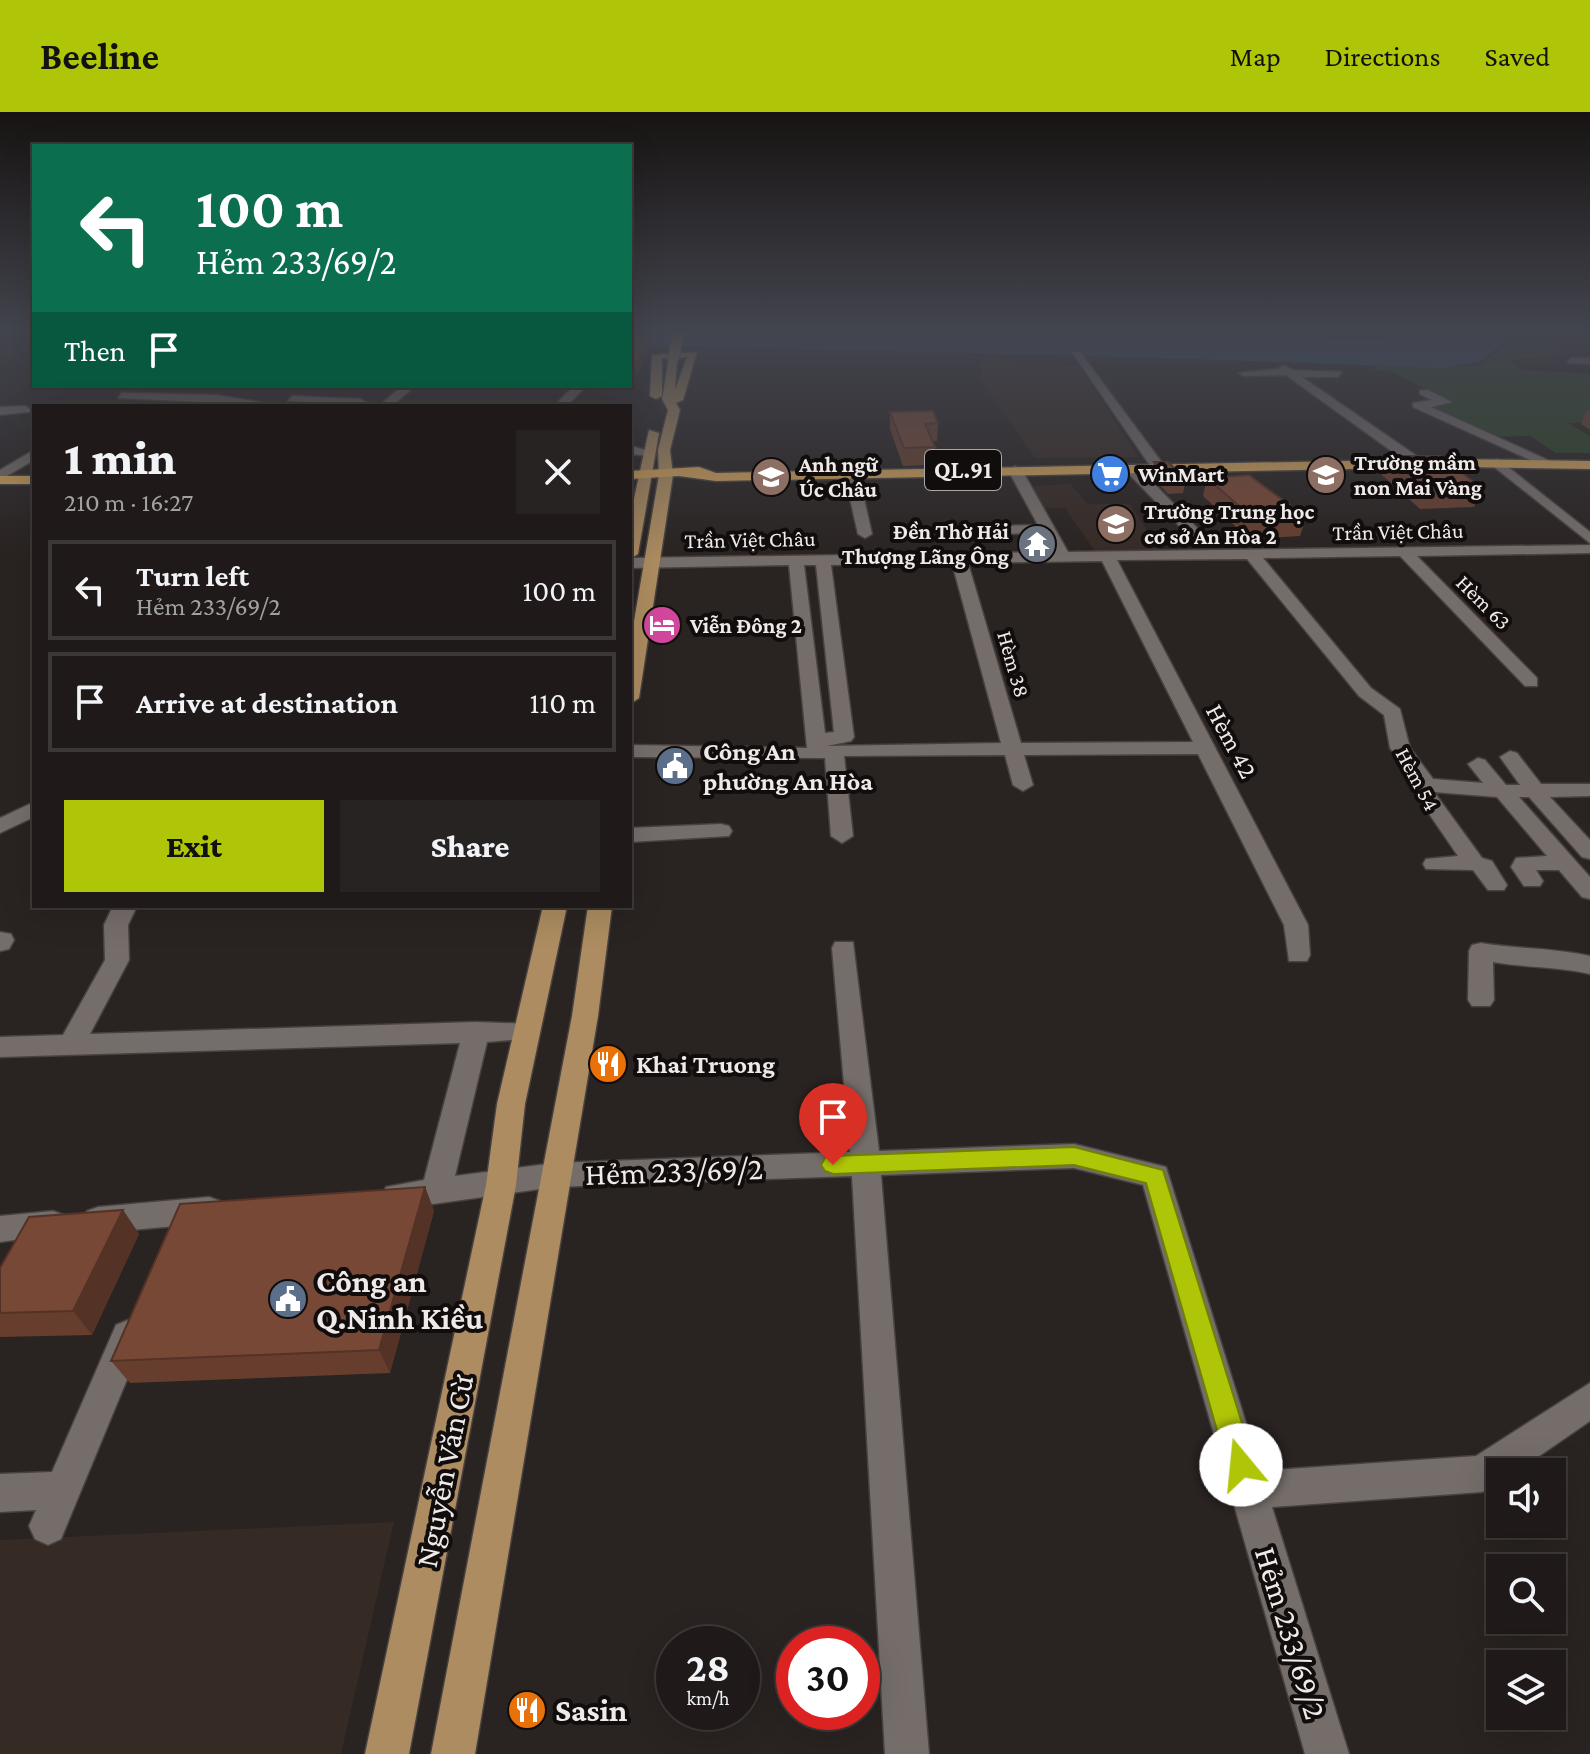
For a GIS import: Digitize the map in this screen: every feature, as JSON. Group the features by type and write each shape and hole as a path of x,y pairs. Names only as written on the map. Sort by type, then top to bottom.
{"highway":[{"name":"QL.91","path":"1504,463 1590,463"},
{"name":"QL.91","path":"632,475 716,477 1158,467 1590,463"},
{"name":"QL.91","path":"1384,464 1460,464"},
{"path":"0,478 32,480"}],"main road":[{"path":"632,545 648,475 656,406"},
{"path":"656,418 670,406"},
{"path":"632,685 666,475 664,450 671,406"},
{"name":"Nguyễn Văn Cừ","path":"387,1754 501,1185 511,1104 555,908"},
{"name":"Nguyễn Văn Cừ","path":"453,1754 585,1016 600,908"}],"street":[{"path":"1113,406 1158,467"},
{"path":"1336,406 1416,462"},
{"path":"1418,406 1544,461"},
{"path":"0,411 25,410"},
{"path":"632,450 649,452"},
{"path":"0,478 32,455"},
{"path":"1504,463 1590,539"},
{"path":"1131,468 1197,536"},
{"path":"1015,470 1063,557"},
{"path":"851,472 865,534"},
{"path":"990,530 1047,529"},
{"name":"Trần Việt Châu","path":"632,563 1590,549"},
{"name":"Hèm 63","path":"1405,553 1531,682"},
{"name":"Hèm 54","path":"1251,554 1365,692 1393,713 1400,748 1427,785 1420,786 1430,805 1474,863"},
{"name":"Hèm 42","path":"1107,556 1296,925 1298,955"},
{"name":"Hèm 38","path":"959,558 1023,785"},
{"path":"796,560 822,747 842,836"},
{"path":"822,747 844,737 823,560"},
{"path":"632,751 822,747 1208,748"},
{"path":"1510,757 1533,790 1590,852"},
{"path":"1478,764 1590,892"},
{"path":"1427,785 1501,791 1590,790"},
{"path":"0,827 32,809"},
{"path":"632,835 721,831"},
{"path":"1434,864 1474,863 1484,866 1496,885"},
{"path":"1532,881 1522,867 1524,863 1564,863"},
{"path":"73,1042 117,960 116,925 124,908"},
{"path":"844,948 861,1097 863,1164 907,1754"},
{"path":"1481,1000 1481,951 1525,959 1556,957 1590,965"},
{"path":"0,1047 73,1042 527,1031"},
{"path":"436,1192 476,1032"},
{"name":"Hẻm 233/69/2","path":"365,1198 501,1185 555,1175 1074,1156 1155,1176 1327,1754"},
{"path":"0,1229 174,1226 242,1208"},
{"path":"48,1526 140,1307"},
{"path":"1248,1490 1482,1474 1590,1400"},
{"path":"0,1493 62,1490"}],"shaded area":[{"path":"998,406 1105,406 1139,457 1035,458"},
{"name":"Trường Trung học cơ sở An Hòa 2","path":"1070,484 1088,504 1130,504 1161,552 1096,553 1065,508 1041,508 1030,486"},
{"path":"394,1522 341,1754 0,1754 0,1540"}],"green space":[{"path":"1422,406 1590,406 1590,422 1568,423 1590,436 1590,453 1556,453 1530,436 1493,437"}],"building":[{"path":"933,411 938,423 925,424 935,447 904,448 890,412"},
{"path":"1388,456 1441,456 1481,488 1427,490"},
{"path":"1154,462 1168,462 1186,479 1171,480"},
{"path":"1249,475 1306,517 1254,519 1207,478"},
{"name":"Công an Q.Ninh Kiều","path":"425,1187 379,1350 111,1361 180,1204"},
{"path":"123,1210 73,1311 0,1313 0,1268 29,1217"}],"place":[{"name":"WinMart","path":"1110,474"},
{"name":"Trường mầm non Mai Vàng","path":"1326,475"},
{"name":"Anh ngữ Úc Châu","path":"771,477"},
{"name":"Trường Trung học cơ sở An Hòa 2","path":"1116,524"},
{"name":"Đền Thờ Hải Thượng Lãng Ông","path":"1037,544"},
{"name":"Viễn Đông 2","path":"662,625"},
{"name":"Công An phường An Hòa","path":"675,766"},
{"name":"Khai Truong","path":"608,1064"},
{"name":"Công an Q.Ninh Kiều","path":"288,1299"},
{"name":"Sasin","path":"527,1710"}],"route":[{"path":"833,1165 1074,1156 1155,1176 1241,1465"}]}
